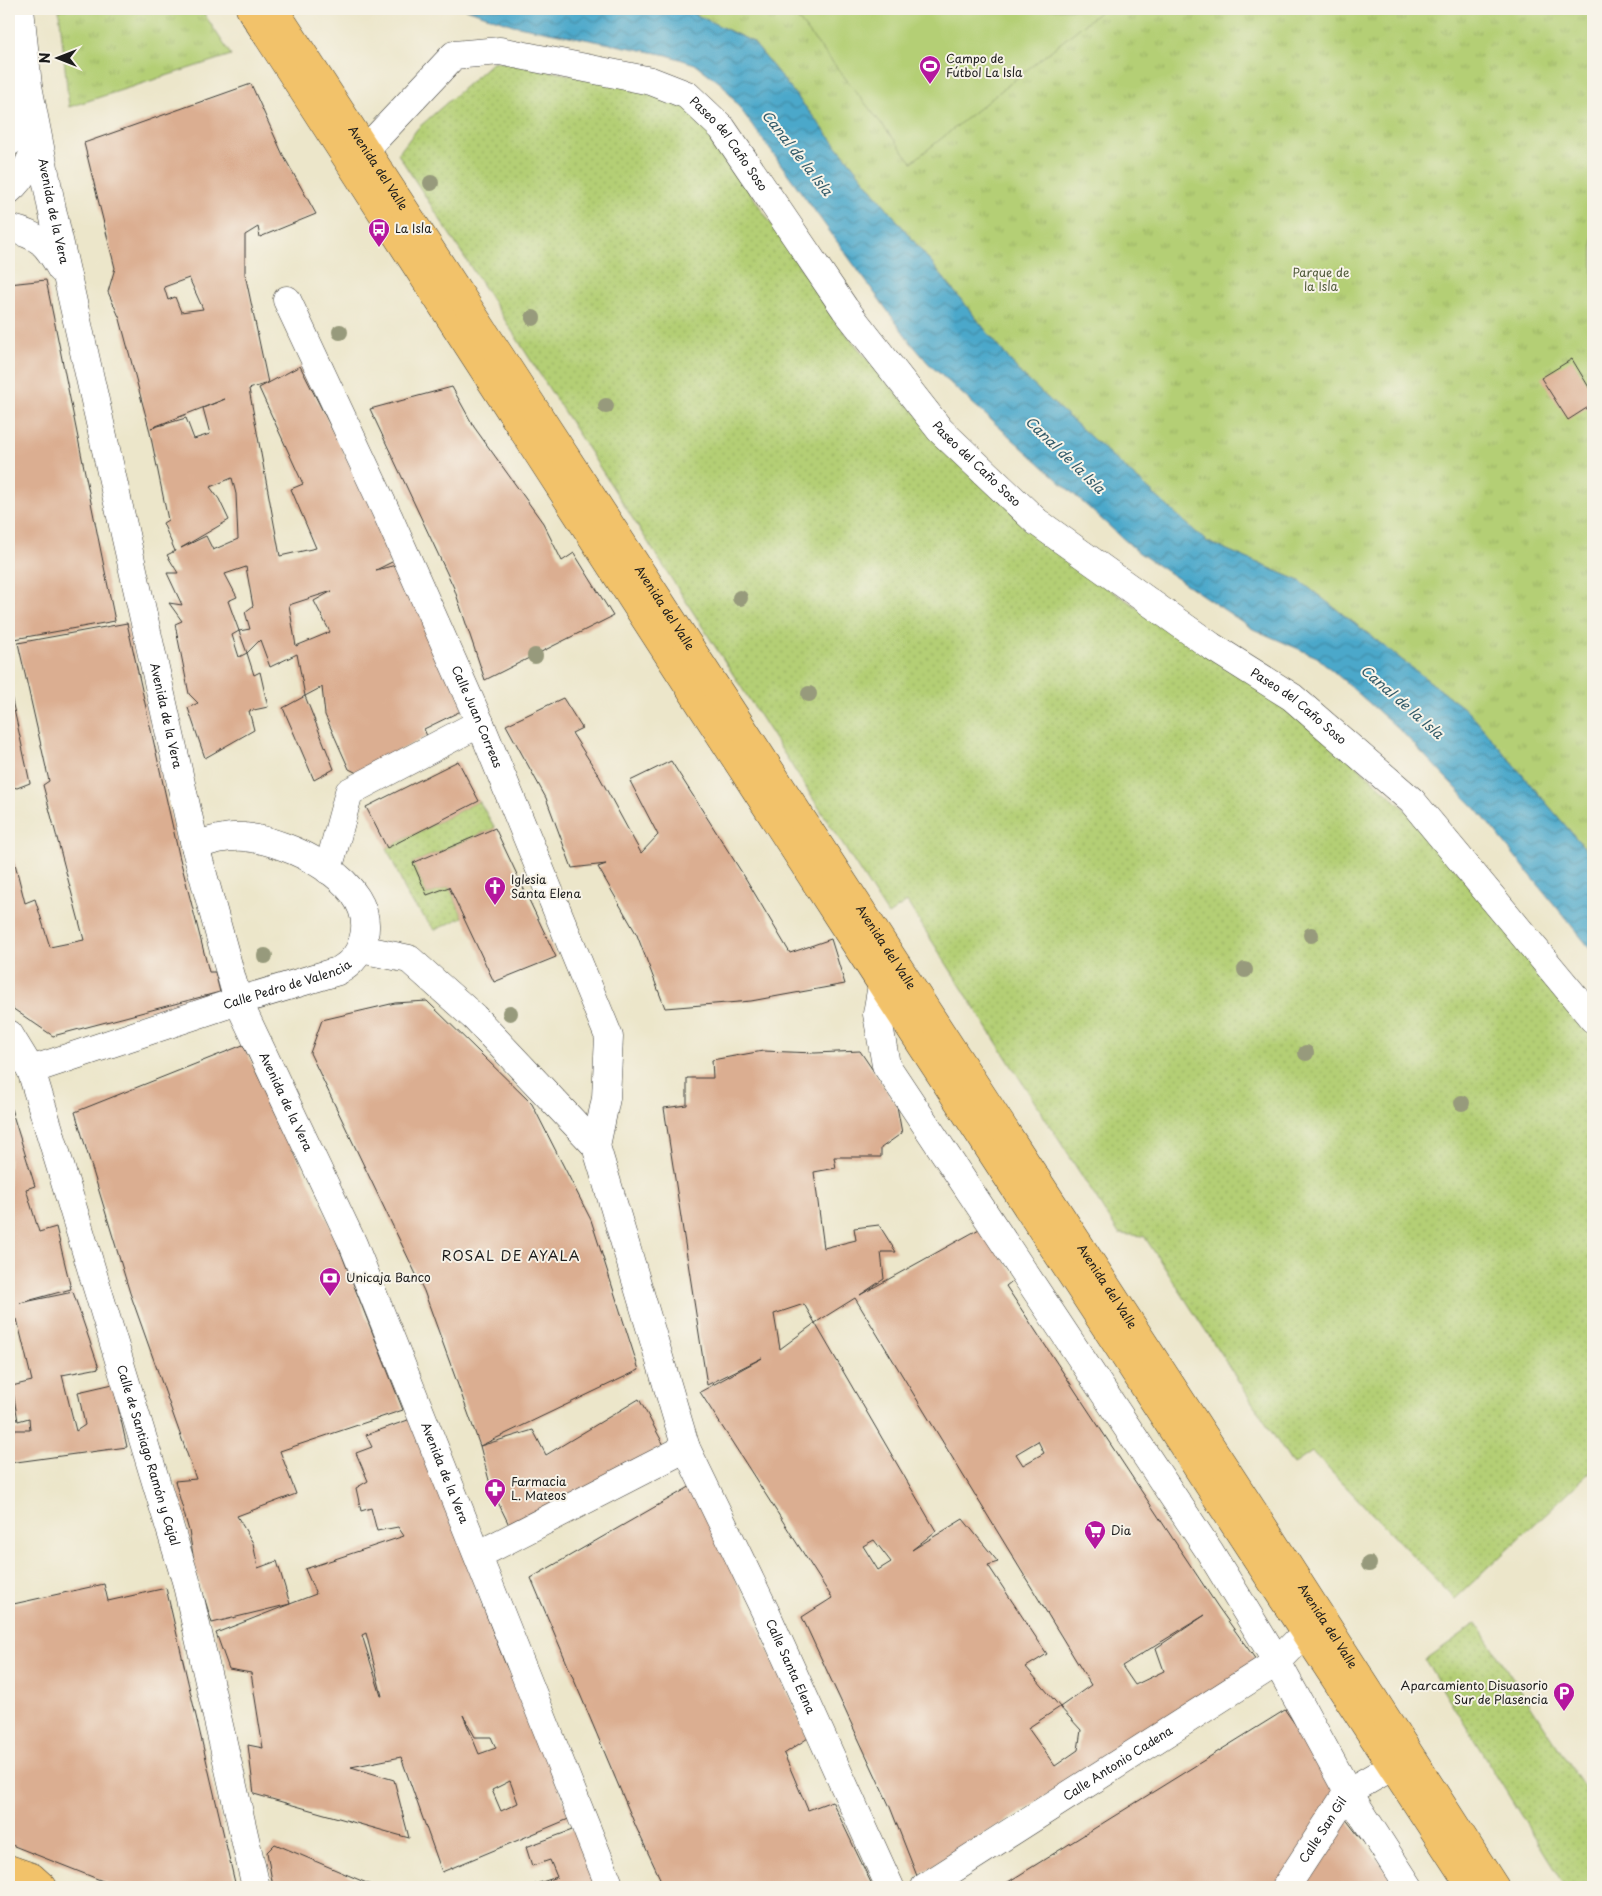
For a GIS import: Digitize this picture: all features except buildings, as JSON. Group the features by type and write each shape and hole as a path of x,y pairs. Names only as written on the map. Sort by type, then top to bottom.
{"main road":[{"name":"Avenida del Valle","path":"250,9 882,985 1471,1887"},
{"name":"Avenida del Valle","path":"274,9 1259,1520 1495,1887"},
{"path":"9,1870 32,1877 43,1887"}],"street":[{"name":"Avenida de la Vera","path":"20,9 28,86 68,281 195,846 238,1001 353,1244 610,1887"},
{"name":"Paseo del Caño Soso","path":"366,149 454,55 500,51 651,81 688,95 722,128 845,309 940,430 1037,522 1211,646 1292,696 1412,801 1593,1019"},
{"name":"Avenida de la Vera","path":"9,142 17,132 24,113 28,86"},
{"name":"Avenida de la Vera","path":"9,190 29,164 38,142"},
{"name":"Avenida de la Vera","path":"9,228 31,233 48,245 68,281"},
{"name":"Calle Juan Correas","path":"287,300 389,518 480,722 610,1037 606,1098 596,1146"},
{"path":"328,870 349,792 480,722"},
{"name":"Calle Pedro de Valencia","path":"31,1070 238,1001 338,971 351,964 360,949 365,929 360,904 344,882 315,859 282,847 245,838 218,838 195,846"},
{"path":"360,949 409,959 474,1017 596,1146"},
{"name":"Avenida del Valle","path":"882,985 877,1014 886,1065 1210,1552 1277,1662 1348,1792 1409,1887"},
{"name":"Calle de Santiago Ramón y Cajal","path":"9,1034 31,1070 186,1581 256,1887"},
{"name":"Calle Santa Elena","path":"596,1146 686,1448 766,1611 890,1887"},
{"path":"478,1555 686,1448"},
{"name":"Calle Antonio Cadena","path":"926,1887 1277,1662 1305,1633"},
{"name":"Calle San Gil","path":"1286,1887 1348,1792 1393,1766"}],"green space":[{"path":"59,9 201,9 231,55 69,107"},
{"name":"Parque de la Isla","path":"684,9 1593,9 1593,858 1469,712 1300,581 1206,541 1021,374 753,42"},
{"name":"Campo de Fútbol La Isla","path":"790,9 1103,9 912,162"},
{"path":"494,61 653,90 684,105 702,121 840,326 887,383 1037,535 1083,572 1302,715 1410,814 1593,1035 1593,1469 1455,1599 1312,1452 1293,1465 1144,1236 1119,1234 907,902 888,915 398,154 418,128"},
{"path":"479,801 495,828 413,863 427,895 449,887 463,917 435,930 409,899 387,848"},
{"path":"1477,1623 1593,1801 1593,1887 1565,1887 1425,1660"}],"water":[{"name":"Canal de la Isla","path":"466,9 684,9 753,42 1021,374 1206,541 1300,581 1469,712 1593,858 1593,952 1479,812 1402,732 1317,657 1253,629 1138,552 929,364 911,343 723,85 695,64 667,55 513,25"}],"place":[{"name":"Campo de Fútbol La Isla","path":"930,85"},
{"name":"La Isla","path":"379,248"},
{"name":"Iglesia Santa Elena","path":"495,906"},
{"name":"Unicaja Banco","path":"330,1297"},
{"name":"Farmacia L. Mateos","path":"495,1508"},
{"name":"Dia","path":"1095,1550"},
{"name":"Aparcamiento Disuasorio Sur de Plasencia","path":"1564,1712"}],"district":[{"name":"ROSAL DE AYALA","path":"511,1256"}]}
